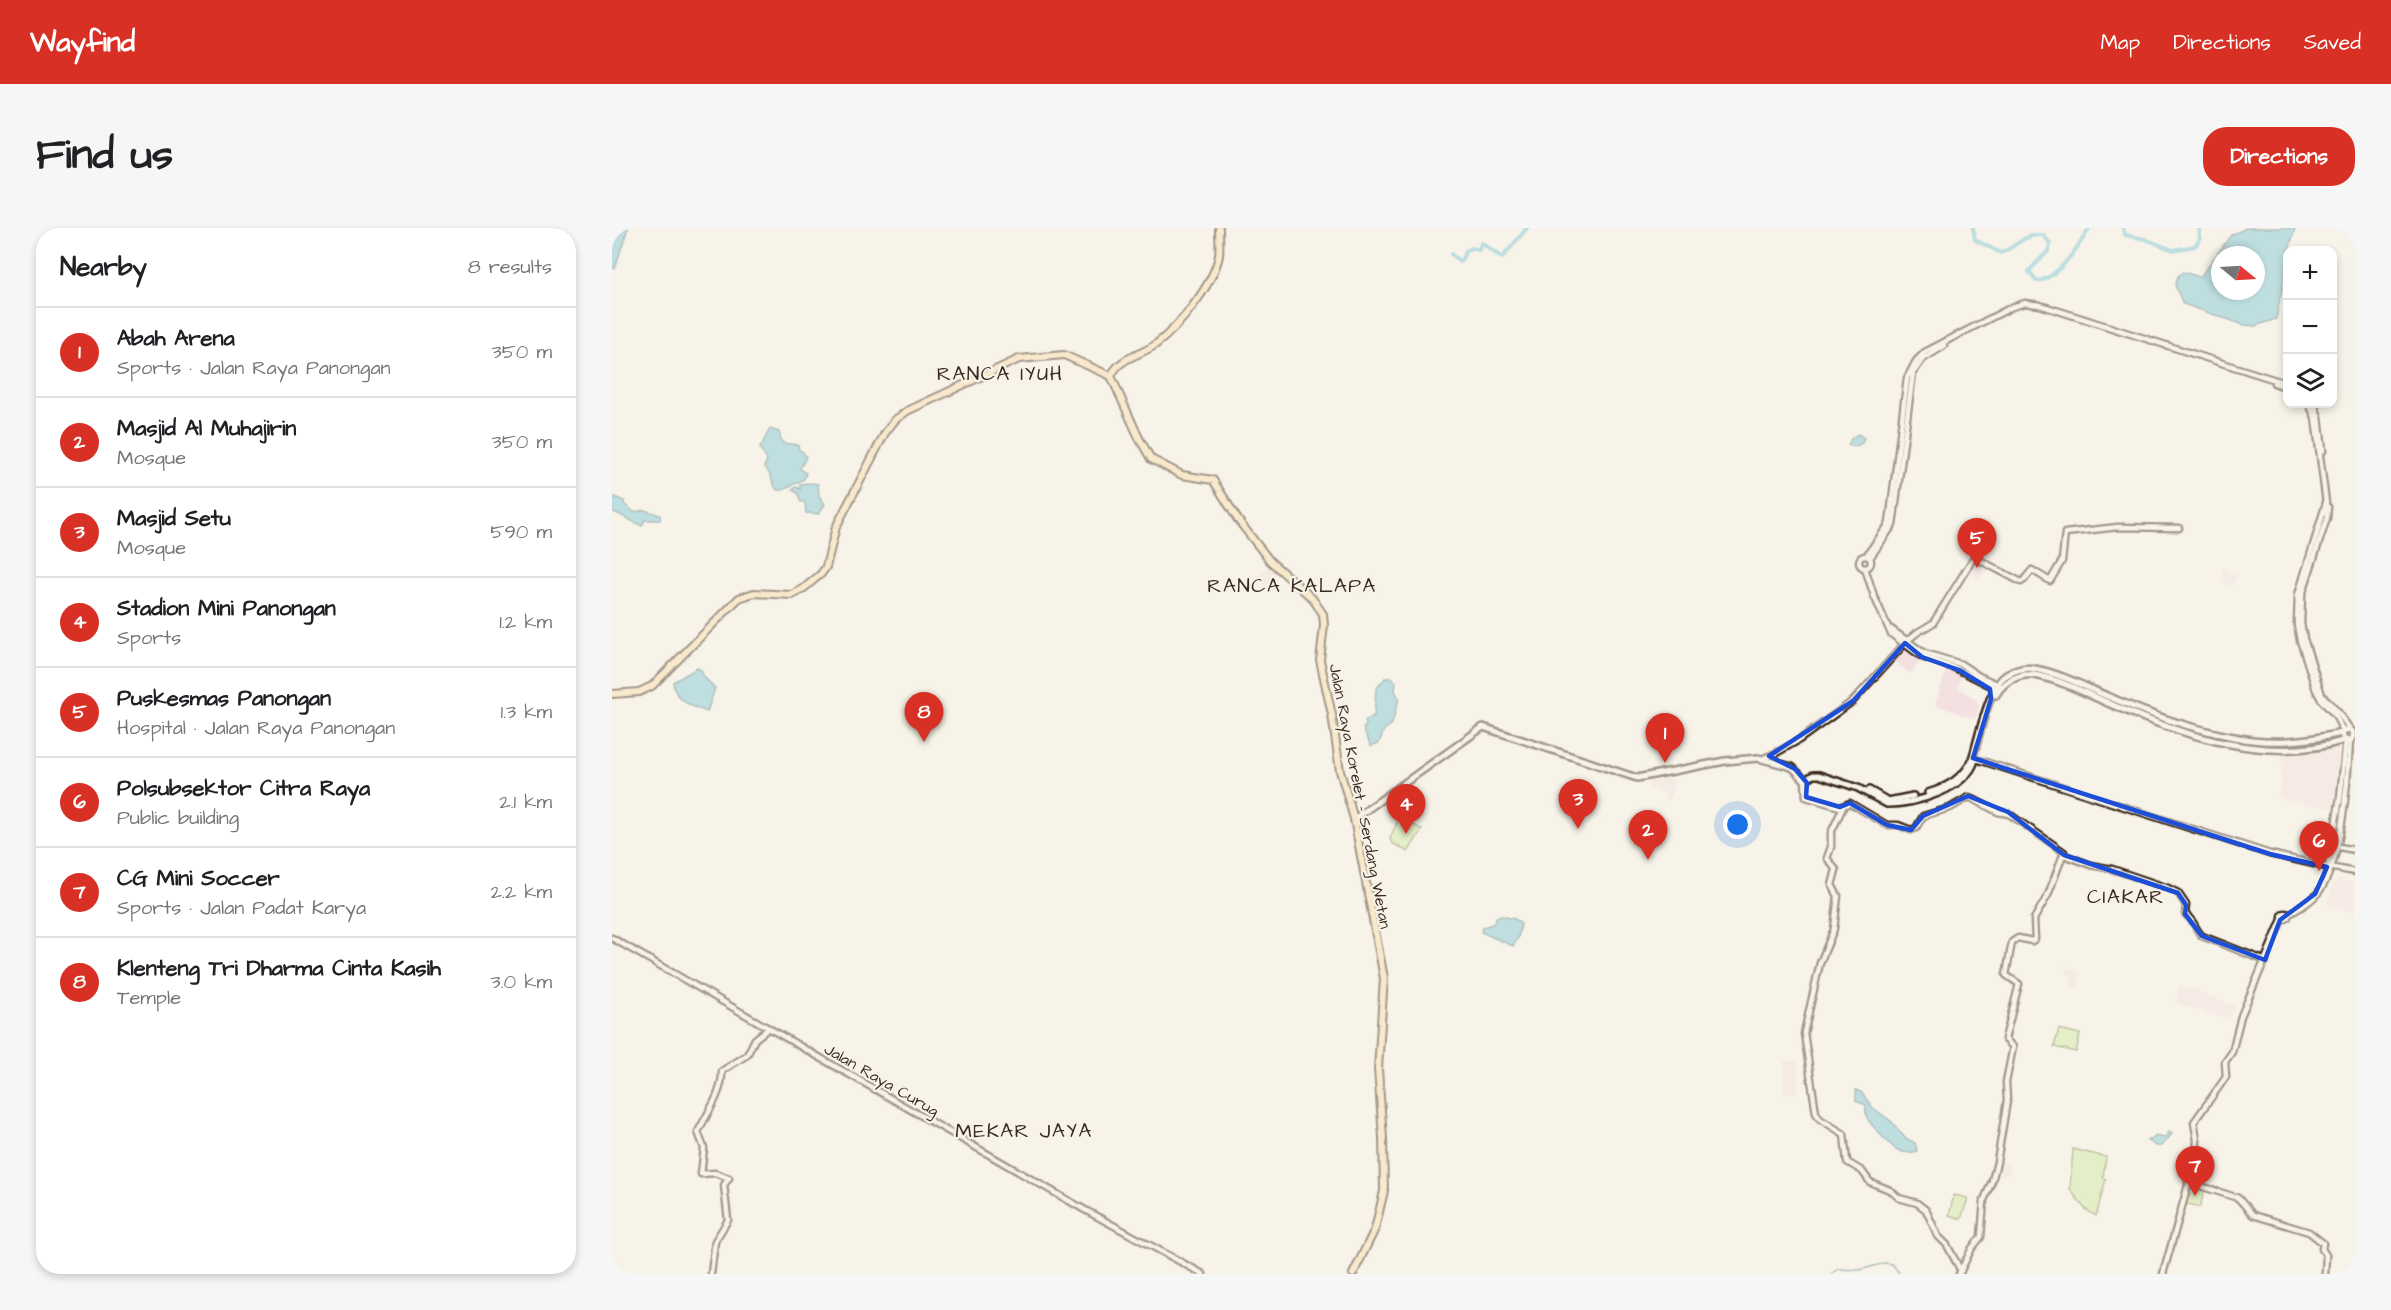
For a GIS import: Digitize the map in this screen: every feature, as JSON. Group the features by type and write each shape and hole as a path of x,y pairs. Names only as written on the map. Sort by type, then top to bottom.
{"main road":[{"path":"612,694 639,692 652,686 743,596 754,593 792,595 819,577 826,567 836,527 885,433 895,420 907,411 1019,359 1063,355 1111,376 1119,363 1155,344 1193,304 1216,263 1219,252 1219,228"},
{"name":"Jalan Raya Korelet - Serdang Wetan","path":"1111,376 1151,459 1182,475 1213,480 1237,518 1270,561 1312,598 1320,609 1324,625 1320,660 1334,724 1340,771 1354,819 1384,978 1378,1069 1384,1181 1375,1229 1353,1274"},
{"path":"1354,819 1483,727 1637,778 1725,760 1768,758 1792,767 1804,778 1819,775 1858,788 1891,805 1946,790 1970,772 1991,699 1999,684 2022,676 2033,675 2066,685 2096,695 2181,724 2242,739 2293,742 2348,730 2353,733 2350,738 2330,744 2287,749 2238,745 2160,724 2096,695"},
{"path":"1974,758 1999,684"},
{"path":"2348,730 2350,738"}],"street":[{"path":"1868,557 1893,525 1913,373 1923,359 1944,346 1942,343 2012,307 2025,303 2037,304 2283,384"},
{"path":"2274,383 2283,385"},
{"path":"2311,408 2315,417 2326,495 2316,546"},
{"path":"2316,408 2319,417 2328,495 2327,518 2298,595 2300,634 2322,695 2338,712 2348,730"},
{"path":"1768,758 1799,740 1853,700 1917,632 1933,623 1974,557 2021,582 2032,570 2050,581 2062,561 2065,533 2118,527 2179,528"},
{"path":"1861,557 1868,557 1871,563 1866,567 1860,566 1861,557"},
{"path":"1866,567 1875,596 1890,628 1924,653 1999,684"},
{"path":"1957,665 1987,685 1999,684"},
{"path":"1987,685 1991,699"},
{"path":"2163,1274 2196,1157 2197,1140 2194,1122 2226,1077 2223,1067 2232,1050 2241,1016 2285,916 2314,894 2323,881 2328,867 2346,792 2350,738"},
{"path":"1974,758 2270,854 2355,872"},
{"path":"1804,778 1806,797 1843,807"},
{"path":"1960,1273 1947,1245 1938,1236 1926,1210 1917,1203 1896,1197 1890,1190 1869,1182 1863,1173 1846,1159 1843,1133 1820,1119 1814,1110 1804,1030 1819,976 1820,963 1834,929 1838,896 1832,885 1836,870 1827,858 1831,847 1831,833 1843,807 1850,803 1887,825 1896,825 1911,831 1915,829 1923,816 1950,808 1969,797 1998,812 2007,813 2064,853 2087,864 2112,869 2176,892 2186,905 2185,914 2192,919 2202,936 2266,961"},
{"path":"2334,846 2355,850"},
{"path":"1960,1273 1972,1248 1981,1237 1984,1200 1997,1162 2007,1101 2006,1082 2013,1047 2005,1039 2019,985 2006,973 2012,942 2016,938 2032,941 2036,939 2034,919 2047,898 2064,853"},
{"name":"Jalan Raya Curug","path":"612,938 1085,1210 1203,1274"},
{"path":"711,1274 715,1241 728,1220 724,1185 729,1178 716,1173 700,1174 704,1148 698,1132 703,1118 714,1105 723,1079 723,1071 747,1056 755,1039 769,1028"},
{"path":"2188,1182 2238,1198 2253,1215 2309,1232 2321,1240 2324,1243 2322,1248 2326,1255 2325,1274"}],"highlighted area":[{"path":"1905,643 1922,657 1959,670 1990,689 1991,699 1973,758 2270,854 2327,867 2315,894 2280,920 2265,960 2202,936 2185,914 2186,905 2178,893 2064,855 2008,812 1968,796 1923,816 1911,830 1887,825 1850,803 1840,807 1806,797 1807,783 1795,769 1769,756 1853,701"}],"shaded area":[{"path":"1974,558 1989,566 1980,579 1966,571"},
{"path":"1269,565 1277,572 1266,586 1258,579"},
{"path":"2222,568 2236,576 2231,586 2221,581"},
{"path":"1905,647 1922,660 1910,674 1893,660"},
{"path":"1947,667 1963,674 1958,687 1976,700 1979,706 1975,719 1935,705"},
{"path":"2341,744 2337,810 2278,798 2282,780 2281,750 2319,749"},
{"path":"1649,777 1662,781 1664,777 1676,781 1672,795 1666,804 1665,793 1648,787"},
{"path":"2336,879 2355,883 2355,913 2330,905 2327,901"},
{"path":"2064,967 2080,971 2078,990 2072,990 2071,978"},
{"path":"2179,986 2200,991 2205,995 2237,1006 2227,1019 2176,1003"},
{"path":"1784,1061 1797,1061 1798,1093 1784,1095"},
{"path":"1999,1162 2012,1165 2009,1173 2003,1176 1995,1173"}],"green space":[{"path":"1400,816 1422,830 1408,852 1392,843 1390,838"},
{"path":"2059,1029 2080,1034 2076,1052 2054,1047"},
{"path":"2073,1149 2106,1157 2103,1178 2106,1179 2096,1216 2085,1209 2070,1189"},
{"path":"2191,1184 2205,1189 2200,1207 2184,1203 2188,1186"},
{"path":"1954,1195 1968,1198 1961,1219 1949,1215"}],"water":[{"path":"612,228 628,228 615,268 612,268"},
{"path":"2246,228 2295,228 2290,246 2283,246 2283,282 2276,319 2255,326 2244,325 2183,304 2175,285 2178,276 2183,272 2200,277 2211,262 2211,300 2265,300 2265,246 2223,246 2231,235"},
{"path":"770,429 779,432 782,443 798,445 799,450 806,457 800,469 806,473 804,479 783,490 777,490 764,467 767,460 760,448"},
{"path":"1858,434 1864,438 1862,443 1854,447 1848,445 1851,439"},
{"path":"800,484 818,484 819,496 825,504 819,514 806,513 805,503 800,501 798,493 792,490 796,487 800,489"},
{"path":"615,497 624,501 624,504 634,512 645,510 660,515 660,520 645,520 642,526 612,511 612,499"},
{"path":"697,668 715,688 707,712 685,702 676,694 674,688 673,682"},
{"path":"1385,678 1392,678 1396,682 1395,691 1399,698 1392,724 1384,730 1379,743 1371,746 1363,728 1366,726 1365,721 1374,716 1376,689"},
{"path":"1497,917 1515,919 1521,924 1518,938 1513,946 1481,932 1482,927 1493,924"},
{"path":"1856,1090 1861,1092 1873,1108 1891,1121 1905,1138 1915,1143 1917,1151 1900,1151 1888,1142 1869,1121 1866,1105 1856,1101"},
{"path":"2169,1132 2172,1134 2162,1146 2156,1146 2147,1140 2156,1136 2165,1138"}],"waterway":[{"path":"1451,254 1460,262 1466,251 1471,248 1479,250 1481,243 1502,258 1527,228"},
{"path":"1973,228 1975,240 2001,253 2029,237 2043,235 2050,243 2049,250 2029,271 2036,281 2044,279 2059,269 2074,252 2089,228"},
{"path":"2123,228 2125,235 2145,239 2173,250 2195,246 2200,239 2199,228"},
{"path":"2340,814 2342,803"},
{"path":"2334,845 2340,817"},
{"path":"1831,1274 1838,1269 1859,1270 1885,1263 1892,1264 1900,1274"}],"place":[{"name":"Puskesmas Panongan","path":"1977,568"},
{"name":"Klenteng Tri Dharma Cinta Kasih","path":"924,742"},
{"name":"Abah Arena","path":"1665,763"},
{"name":"Masjid Setu","path":"1578,829"},
{"name":"Stadion Mini Panongan","path":"1406,834"},
{"name":"Masjid Al Muhajirin","path":"1648,860"},
{"name":"Polsubsektor Citra Raya","path":"2319,871"},
{"name":"CG Mini Soccer","path":"2195,1196"}],"district":[{"name":"RANCA IYUH","path":"1000,373"},
{"name":"RANCA KALAPA","path":"1292,585"},
{"name":"CIAKAR","path":"2126,896"},
{"name":"MEKAR JAYA","path":"1024,1130"}]}
